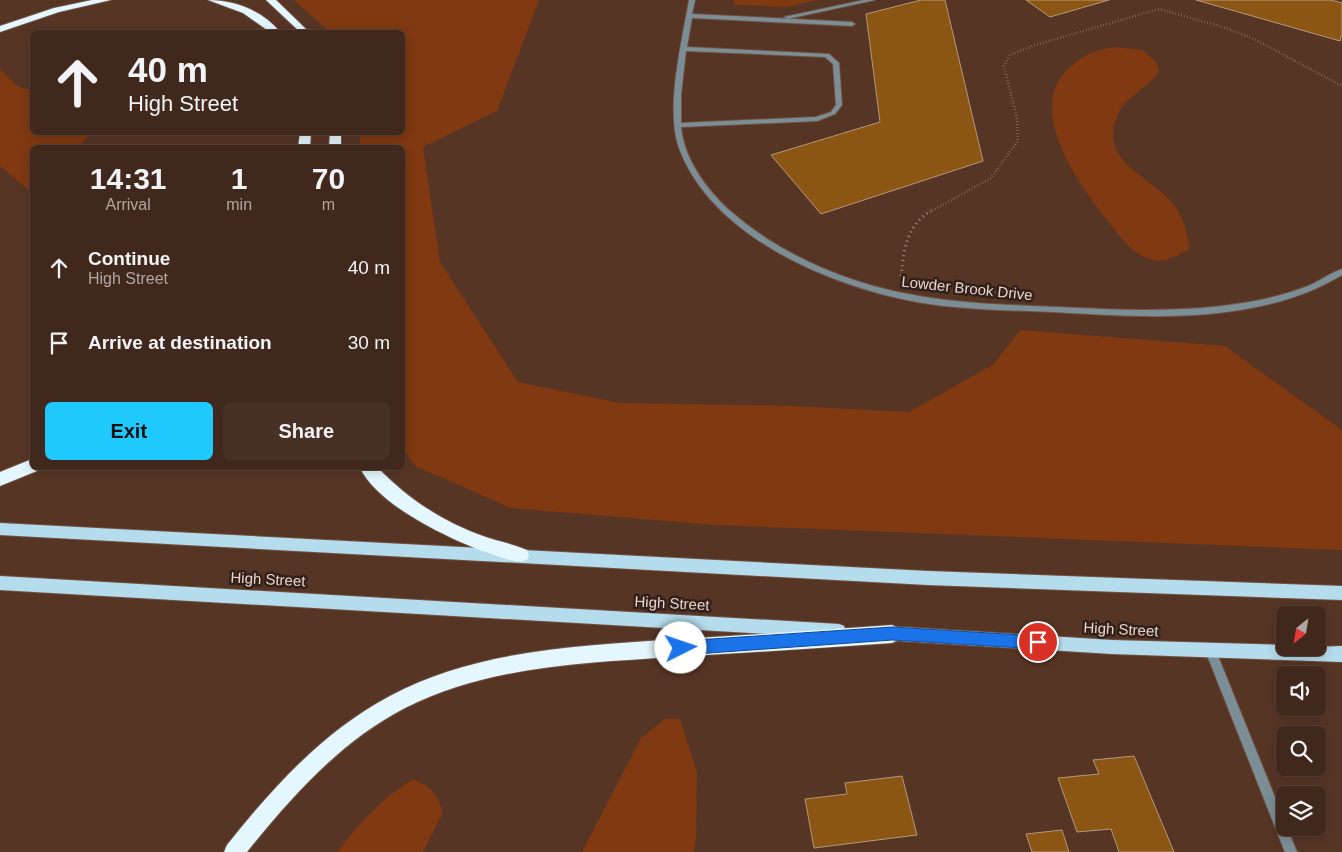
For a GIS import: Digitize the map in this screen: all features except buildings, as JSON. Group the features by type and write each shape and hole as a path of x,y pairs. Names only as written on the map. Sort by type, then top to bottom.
{"highway":[{"path":"0,29 57,10 106,0"},
{"path":"213,0 243,9 273,30"},
{"path":"271,0 303,30"},
{"path":"0,479 30,467"},
{"path":"370,470 410,506 450,529 494,549 521,555"},
{"path":"234,852 276,802 304,773 362,725 424,690 457,678 529,661 574,656 892,634"}],"main road":[{"path":"0,529 991,581 1342,593"},
{"name":"High Street","path":"0,583 892,634 1210,650 1342,654"}],"street":[{"name":"Lowder Brook Drive","path":"692,0 677,125 682,148 693,171 710,194 747,228 800,261 849,281 898,295 975,305 1110,312 1169,313 1258,302 1293,293 1342,272"},
{"path":"772,20 872,0"},
{"path":"690,16 852,24"},
{"path":"677,125 817,119 833,113 839,105 836,63 827,54 685,49"},
{"path":"1210,650 1291,852"}],"path":[{"path":"898,295 903,250 911,228 928,212 991,178 1018,141 1016,118 1004,66 1010,55 1035,45 1159,9 1242,34 1342,86"}],"shaded area":[{"path":"294,0 539,0 497,111 423,147 440,262 518,382 620,403 792,406 909,412 994,364 1020,330 1225,346 1342,430 1342,550 715,525 511,508 415,466 405,451 405,145 360,145 360,135 405,135 405,30 328,30"},
{"path":"733,0 817,0 787,7 735,5"},
{"path":"1115,47 1143,50 1157,63 1159,72 1120,110 1114,129 1114,144 1120,156 1129,167 1167,197 1182,218 1190,249 1168,259 1159,261 1146,257 1131,248 1120,236 1080,183 1059,143 1053,122 1052,102 1057,83 1070,67 1091,53"},
{"path":"0,69 17,86 30,90 30,135 89,135 81,145 30,145 30,191 0,166"},
{"path":"665,719 680,719 697,772 696,839 694,852 582,852 641,738"},
{"path":"413,780 424,784 433,792 443,812 423,852 337,852 381,803"}],"route":[{"path":"681,648 892,634 1038,642"}]}
